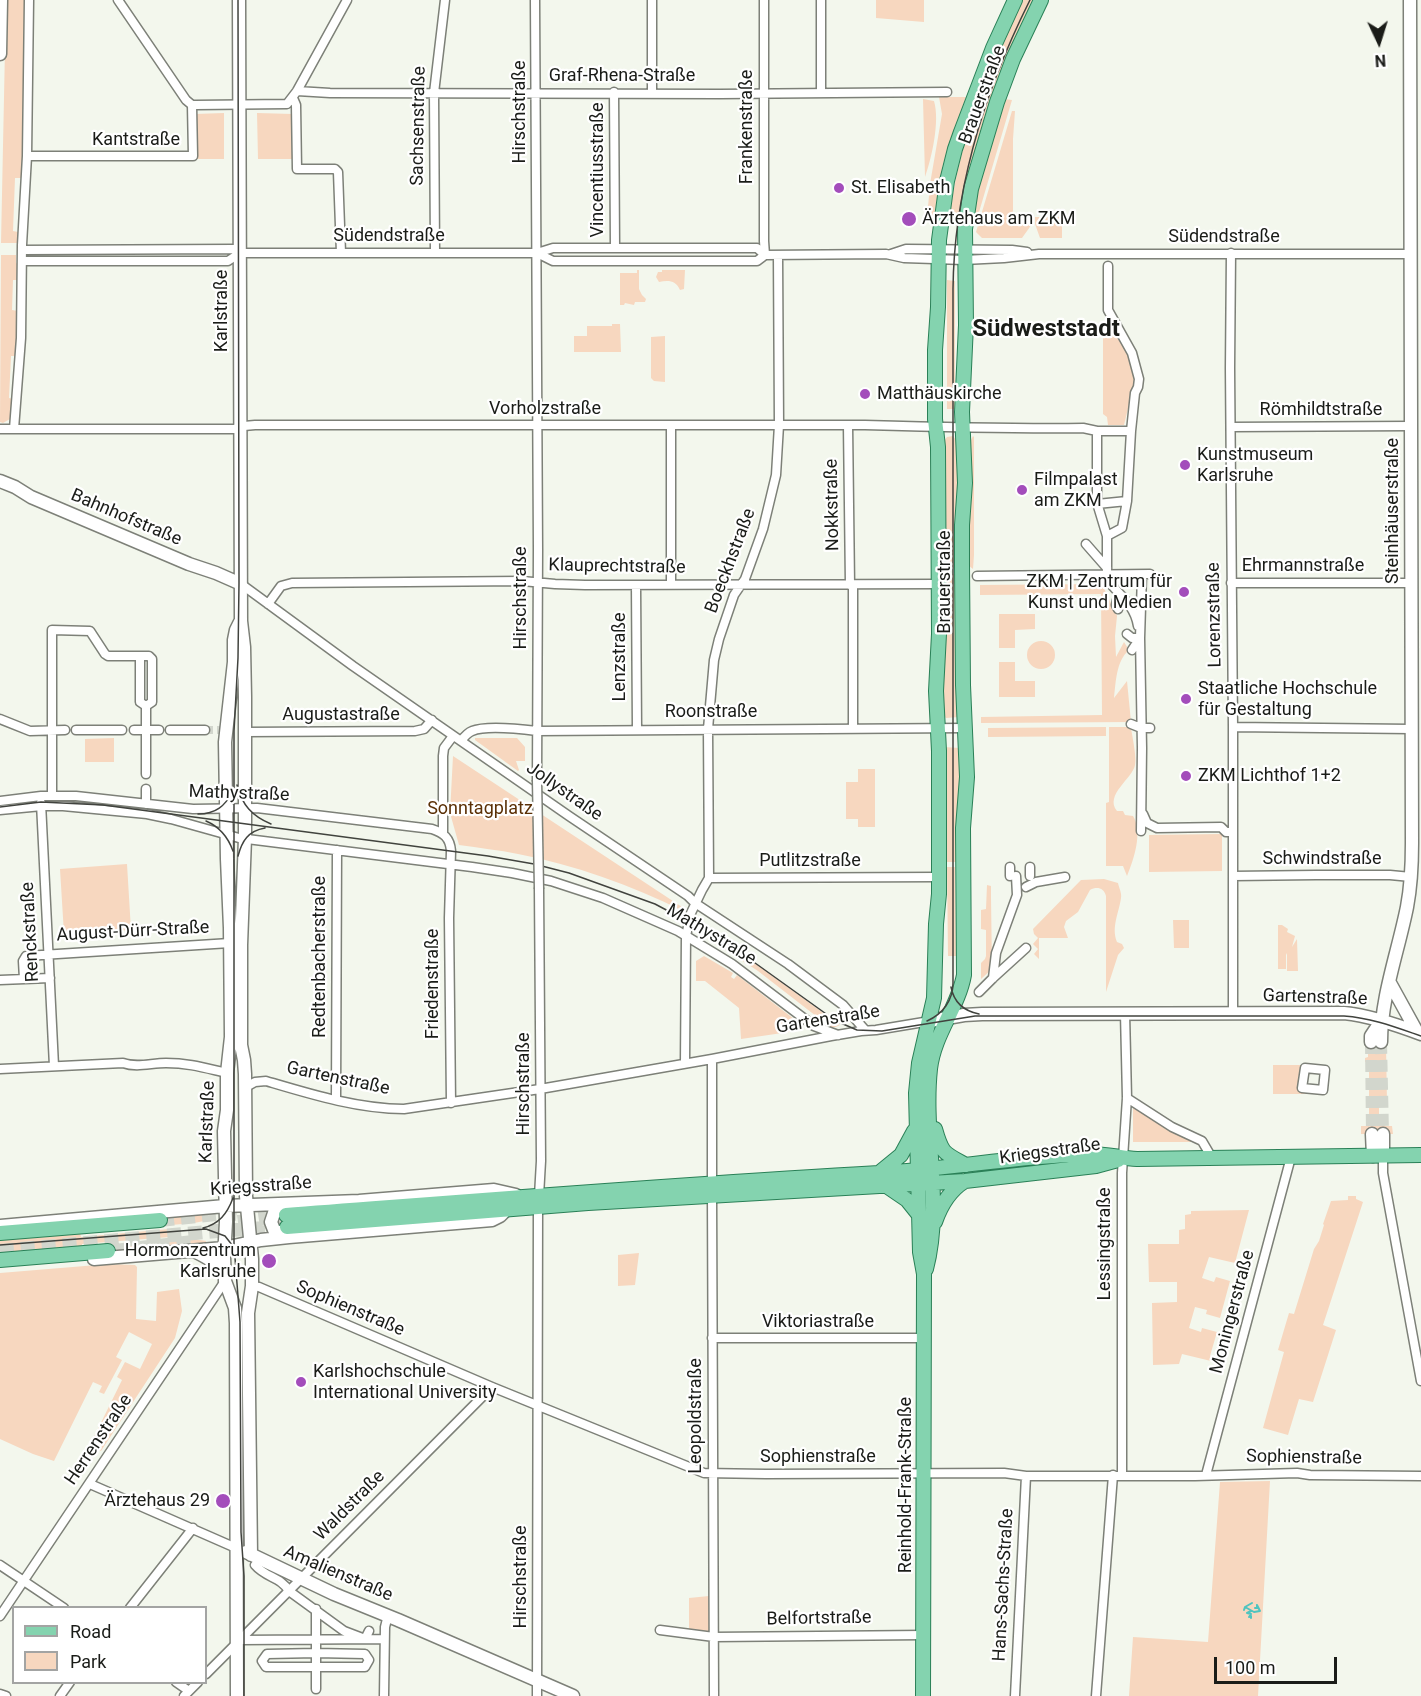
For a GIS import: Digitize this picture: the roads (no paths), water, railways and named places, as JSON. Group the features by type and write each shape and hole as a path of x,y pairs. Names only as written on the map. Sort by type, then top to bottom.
{"main road":[{"path":"0,54 2,0"},
{"name":"Karlstraße","path":"239,0 241,621 244,647 245,732 241,1045 246,1087 246,1205 252,1256 252,1286 248,1313 253,1560"},
{"name":"Brauerstraße","path":"925,1177 916,1126 917,1077 930,1021 936,981 939,877 939,751 936,691 939,634 938,447 935,362 939,307 939,254 944,200 955,148 993,48 1015,0"},
{"name":"Brauerstraße","path":"925,1177 931,1063 937,1040 959,995 963,975 963,835 967,791 962,565 965,483 962,412 966,325 965,229 971,189 987,132 1013,59 1041,0"},
{"name":"Steinhäuserstraße","path":"1376,1042 1407,905 1411,877 1411,729 1416,667 1412,583 1416,487 1411,426 1410,254 1415,94 1410,0"},
{"name":"Bahnhofstraße","path":"0,481 31,497 241,584"},
{"name":"Karlstraße","path":"237,1696 239,1642 236,1548 236,1323 235,1308 225,1279 224,1248 226,1222 224,1131 231,1037 223,730 234,662 234,640 241,621"},
{"path":"1390,982 1419,1033"},
{"name":"Gartenstraße","path":"930,1021 976,1014 1344,1013 1382,1020 1419,1033"},
{"path":"929,1116 937,1131 937,1138 942,1149 966,1165"},
{"path":"916,1126 901,1155 882,1179 907,1200 919,1215"},
{"path":"1378,1134 1378,1156"},
{"name":"Kriegsstraße","path":"925,1177 966,1165 1024,1158 1090,1154 1123,1158"},
{"path":"1123,1158 1421,1155"},
{"name":"Kriegsstraße","path":"532,1202 882,1179 925,1177 965,1181 1096,1166 1123,1158"},
{"name":"Reinhold-Frank-Straße","path":"924,1696 924,1274 920,1251 919,1215 925,1177"},
{"name":"Reinhold-Frank-Straße","path":"924,1274 932,1232 925,1177"},
{"path":"932,1232 946,1198 965,1181"},
{"name":"Kriegsstraße","path":"532,1202 561,1194 712,1190"},
{"path":"288,1221 506,1210 532,1202"},
{"path":"0,1267 224,1248 250,1242 288,1221 532,1202"},
{"name":"Kriegsstraße","path":"0,1226 246,1205 288,1221"},
{"path":"0,1233 160,1220"},
{"path":"0,1260 108,1251"},
{"path":"193,1251 213,1261 225,1279"},
{"name":"Amalienstraße","path":"236,1548 253,1560 388,1615 573,1696"}],"street":[{"path":"14,429 21,338 29,0"},
{"path":"118,0 186,100 192,105"},
{"path":"341,253 338,172 335,169 297,169 295,95 347,0"},
{"name":"Sachsenstraße","path":"435,253 434,93 445,0"},
{"name":"Hirschstraße","path":"535,0 538,425 537,780 541,1161 532,1202 538,1406 537,1696"},
{"path":"652,0 652,93"},
{"name":"Frankenstraße","path":"764,0 765,255"},
{"path":"821,0 821,92"},
{"name":"Vincentiusstraße","path":"614,92 615,248"},
{"name":"Graf-Rhena-Straße","path":"192,105 284,105 290,102 295,95 947,92"},
{"name":"Kantstraße","path":"27,156 193,156 192,105"},
{"name":"Südendstraße","path":"22,250 234,249 240,253 537,253 553,248 757,248 765,255"},
{"path":"654,248 654,260"},
{"path":"128,249 129,261"},
{"path":"194,249 194,261"},
{"name":"Südendstraße","path":"537,253 553,261 757,261 765,255 889,254 906,249 939,254 1004,258 1039,254 1410,254"},
{"name":"Südendstraße","path":"22,265 129,261 228,261 240,253"},
{"name":"Lorenzstraße","path":"1231,253 1233,1013"},
{"name":"Boeckhstraße","path":"709,878 708,729 710,693 717,650 734,595 741,585 763,529 778,463 778,255"},
{"path":"1107,536 1122,528 1127,501 1135,393 1139,379 1132,353 1108,310 1108,266"},
{"name":"Vorholzstraße","path":"0,429 234,429 255,425 848,425 1131,431"},
{"path":"671,425 671,585"},
{"name":"Nokkstraße","path":"848,425 853,729"},
{"name":"Römhildtstraße","path":"1231,427 1411,426"},
{"path":"1094,430 1097,504 1107,536 1105,576"},
{"path":"1097,504 1127,501"},
{"path":"1086,544 1105,576 1135,612 1140,638 1132,650"},
{"path":"977,576 1146,574 1140,638 1141,717 1131,724 1146,728 1141,831"},
{"name":"Klauprechtstraße","path":"268,604 281,586 292,583 522,581 555,584 636,585 939,584"},
{"name":"Ehrmannstraße","path":"1231,583 1412,583"},
{"name":"Jollystraße","path":"241,584 353,666 695,903 788,964 843,1005 865,1030"},
{"name":"Lenzstraße","path":"636,585 637,729"},
{"path":"1118,609 1117,600 1122,596"},
{"path":"52,796 52,630 86,629 92,633 108,656 149,656 152,658 152,702 146,706 146,774"},
{"path":"1127,634 1132,638 1140,638"},
{"path":"0,719 26,730 66,730"},
{"name":"Augustastraße","path":"245,732 415,731 424,729 432,720"},
{"name":"Roonstraße","path":"457,738 472,730 482,729 966,728"},
{"path":"1233,728 1411,729"},
{"path":"76,730 122,730"},
{"path":"134,730 159,730"},
{"path":"170,730 205,730"},
{"path":"451,864 450,841 443,834 443,756 444,748 457,738"},
{"path":"146,789 146,804"},
{"name":"Mathystraße","path":"0,801 41,796 76,796 193,809 245,807 432,829 443,834"},
{"name":"Renckstraße","path":"41,796 54,1066"},
{"name":"Mathystraße","path":"0,810 42,806 95,808 147,814 245,839 512,873 575,888 629,909 686,936 732,964 814,1026 838,1035"},
{"path":"1142,808 1146,821 1158,828 1221,827 1226,832 1233,832"},
{"name":"Redtenbacherstraße","path":"336,1100 337,850"},
{"name":"Friedenstraße","path":"451,864 449,917 451,1103"},
{"path":"993,978 996,952 1017,895 1012,873"},
{"name":"Schwindstraße","path":"1233,876 1390,875 1411,877"},
{"name":"Putlitzstraße","path":"709,878 939,877"},
{"path":"1026,887 1036,882 1065,877"},
{"path":"686,1063 686,936 695,903 709,878"},
{"name":"August-Dürr-Straße","path":"24,979 25,956 230,943"},
{"path":"979,992 1026,948"},
{"path":"0,980 50,978"},
{"name":"Lessingstraße","path":"1096,1696 1117,1475 1123,1158 1127,1098 1125,1013"},
{"name":"Gartenstraße","path":"246,1087 255,1082 266,1081 336,1100 381,1109 396,1109 540,1089 813,1039 930,1021"},
{"name":"Leopoldstraße","path":"712,1059 714,1696"},
{"path":"0,1068 123,1063 131,1066 165,1063 197,1065 228,1073"},
{"path":"1127,1098 1172,1127 1202,1141 1212,1158"},
{"path":"1378,1156 1421,1381"},
{"name":"Moningerstraße","path":"1206,1475 1291,1157"},
{"name":"Herrenstraße","path":"0,1616 225,1279"},
{"name":"Sophienstraße","path":"252,1286 259,1287 489,1390 538,1406 704,1473 1004,1473 1026,1476 1297,1473 1421,1476"},
{"name":"Viktoriastraße","path":"712,1338 924,1338"},
{"name":"Waldstraße","path":"207,1673 489,1390"},
{"name":"Hans-Sachs-Straße","path":"1015,1696 1026,1476"},
{"name":"Amalienstraße","path":"90,1484 236,1548"},
{"path":"132,1606 193,1528"},
{"path":"253,1560 262,1573 286,1585 289,1592 316,1608 344,1631 367,1635 384,1643"},
{"path":"0,1565 61,1606"},
{"path":"316,1608 316,1689"},
{"path":"384,1696 384,1643 388,1615"},
{"path":"660,1630 714,1637"},
{"path":"239,1642 316,1640 367,1635"},
{"name":"Belfortstraße","path":"714,1637 924,1635"},
{"path":"316,1653 365,1654 369,1660 365,1667 316,1667 267,1667 262,1660 267,1654 316,1653"},
{"path":"60,1696 69,1684"},
{"path":"0,1694 6,1696"}],"waterway":[{"path":"1245,1607 1252,1603"},
{"path":"1244,1610 1245,1607 1254,1612 1260,1611 1257,1605 1255,1608"},
{"path":"1251,1611 1247,1613 1251,1614 1249,1617 1251,1618"}],"tunnel":[{"path":"205,730 220,730"},
{"path":"1371,1042 1372,1134"},
{"path":"1381,1042 1383,1134"},
{"path":"160,1220 226,1213 251,1215"},
{"path":"238,1222 284,1215"},
{"path":"0,1251 285,1227"},
{"path":"114,1251 193,1242"}],"tram line":[{"path":"238,0 239,583 234,731 234,1245 240,1322 244,1696"},
{"path":"927,1021 946,1006 953,989 953,289 955,251 959,214 975,140 999,69 1030,0"},
{"path":"237,785 249,809 271,824"},
{"path":"198,814 210,813 219,808 233,791"},
{"path":"0,807 41,802 103,805 488,856 569,873 655,904 723,940 836,1021 857,1030 882,1031 975,1016 1344,1016 1374,1021 1421,1036"},
{"path":"206,821 223,833 233,851"},
{"path":"238,856 247,837 265,828"},
{"path":"951,987 960,1005 979,1014"},
{"path":"203,1228 222,1218 233,1198"},
{"path":"0,1245 206,1229 225,1236 236,1250"}],"place":[{"name":"St. Elisabeth","path":"839,188"},
{"name":"Ärztehaus am ZKM","path":"909,219"},
{"name":"Matthäuskirche","path":"865,394"},
{"name":"Kunstmuseum Karlsruhe","path":"1185,465"},
{"name":"Filmpalast am ZKM","path":"1022,490"},
{"name":"ZKM | Zentrum für Kunst und Medien","path":"1184,592"},
{"name":"Staatliche Hochschule für Gestaltung","path":"1186,699"},
{"name":"ZKM Lichthof 1+2","path":"1186,776"},
{"name":"Hormonzentrum Karlsruhe","path":"269,1261"},
{"name":"Karlshochschule International University","path":"301,1382"},
{"name":"Ärztehaus 29","path":"223,1501"}],"district":[{"name":"Südweststadt","path":"1046,330"}],"park label":[{"name":"Sonntagplatz","path":"480,809"}]}
